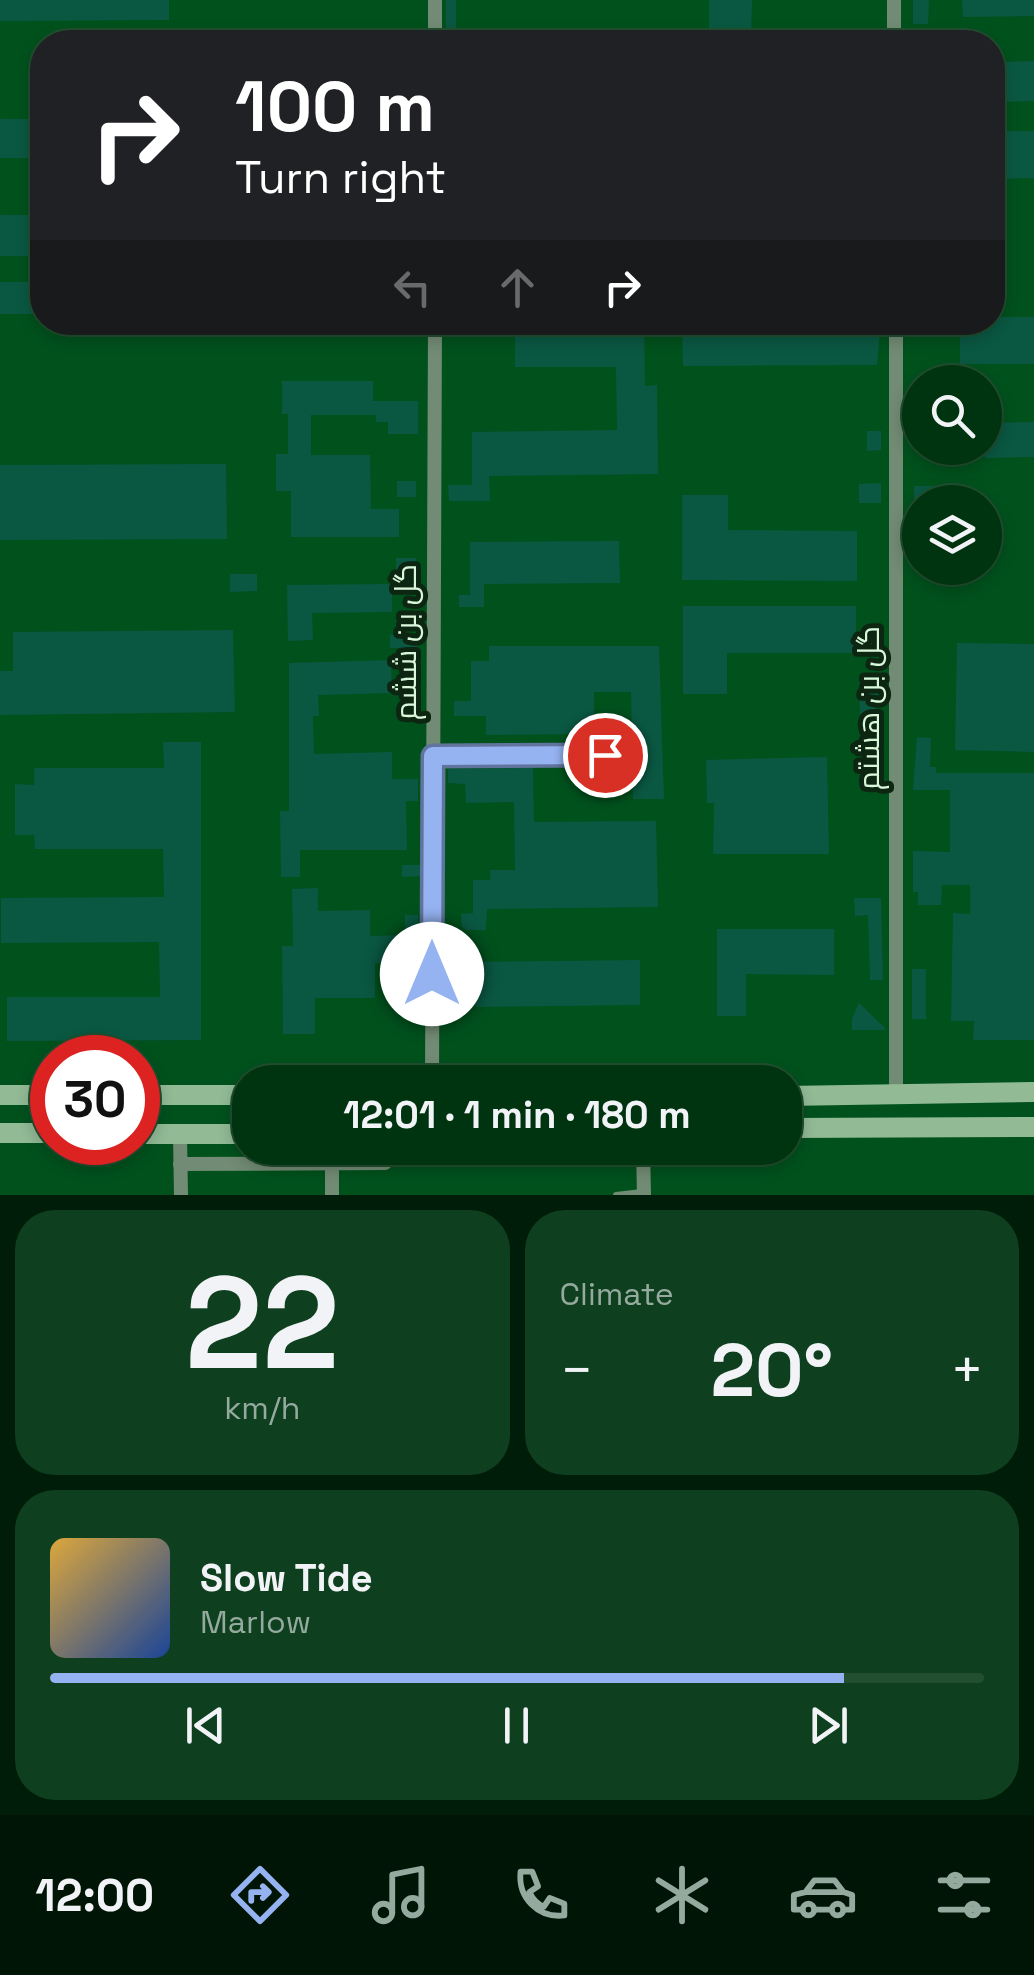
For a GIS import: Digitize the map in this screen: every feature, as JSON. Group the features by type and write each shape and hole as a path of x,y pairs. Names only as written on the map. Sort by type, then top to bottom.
{"street":[{"path":"435,0 435,30"},
{"path":"894,0 894,30"},
{"name":"گل بن ششم","path":"432,1065 436,335"},
{"name":"گل بن هشتم","path":"896,335 896,1094"},
{"path":"433,756 605,755"},
{"path":"802,1096 1034,1092"},
{"path":"0,1095 30,1095"},
{"path":"160,1095 232,1095"},
{"path":"802,1128 1034,1126"},
{"path":"0,1133 30,1134"},
{"path":"160,1134 232,1134"},
{"path":"180,1134 181,1195"},
{"path":"180,1164 232,1161"},
{"path":"332,1165 332,1195"},
{"path":"643,1165 644,1194"}],"lane":[{"path":"616,1195 644,1194"}],"shaded area":[{"path":"0,0 1034,0 1034,1195 0,1195"}],"building":[{"path":"0,0 169,0 169,20 0,21"},
{"path":"446,0 456,0 456,30 446,30"},
{"path":"709,0 752,0 751,30 709,30"},
{"path":"913,0 929,0 928,24 913,24"},
{"path":"962,0 1034,0 1034,16 963,17"},
{"path":"1034,61 1034,101 1005,102 1005,62"},
{"path":"0,119 30,119 30,158 0,158"},
{"path":"1005,131 1034,131 1034,178 1005,179"},
{"path":"0,215 30,215 30,256 0,256"},
{"path":"0,282 30,282 30,314 0,314"},
{"path":"1005,317 1034,317 1034,364 960,364 960,335 1005,335"},
{"path":"272,335 309,335 309,337"},
{"path":"515,335 644,335 645,386 657,385 658,474 489,476 490,501 449,501 448,485 472,485 472,432 617,430 616,367 515,367"},
{"path":"682,335 880,335 877,365 683,366"},
{"path":"282,381 373,381 373,401 418,401 418,434 388,434 388,422 376,422 376,415 311,415 311,455 370,455 371,509 399,509 399,537 291,537 291,491 276,491 276,454 288,454 288,414 282,414"},
{"path":"1034,422 1034,457 1002,458 1002,423"},
{"path":"867,431 881,431 881,450 867,451"},
{"path":"226,464 227,539 0,540 0,465"},
{"path":"397,481 416,481 416,497 397,497"},
{"path":"881,483 881,503 859,503 859,484"},
{"path":"682,495 728,495 728,530 857,531 857,581 682,580"},
{"path":"619,541 620,583 484,584 484,607 459,607 459,595 470,595 470,542"},
{"path":"396,558 416,558 417,572 396,572"},
{"path":"230,574 257,574 257,591 230,592"},
{"path":"392,584 392,612 312,613 313,640 288,641 287,585"},
{"path":"683,606 856,606 856,653 727,653 727,694 683,694"},
{"path":"233,630 235,712 0,715 0,671 13,671 13,632"},
{"path":"390,635 417,635 417,648 390,648"},
{"path":"957,643 1034,644 1034,752 955,750"},
{"path":"489,646 659,646 664,799 633,799 631,692 594,692 594,734 486,735 486,716 454,716 454,701 471,701 471,661 489,661"},
{"path":"391,660 392,693 318,695 319,716 313,716 314,754 392,752 392,779 418,779 418,801 406,801 407,850 300,850 300,877 281,877 280,811 289,811 289,663"},
{"path":"859,678 879,678 876,714 860,714"},
{"path":"917,737 931,738 930,767 936,767 936,773 1034,773 1034,1040 973,1040 974,1021 951,1021 953,913 970,914 970,885 942,885 941,905 918,905 918,892 913,892 913,851 950,852 950,790 913,790"},
{"path":"163,742 201,742 201,1040 160,1040 160,1035 30,1035 30,1041 7,1041 7,997 160,997 159,942 1,943 1,898 164,897 163,849 35,849 34,835 15,835 15,784 34,785 34,768 164,768"},
{"path":"827,757 829,854 713,854 714,803 707,803 706,760"},
{"path":"533,768 534,822 656,821 658,907 487,909 486,930 462,927 461,914 473,913 473,880 490,880 490,870 515,870 514,802 466,803 465,784 448,783 448,769"},
{"path":"402,865 421,865 421,876 402,877"},
{"path":"318,888 318,911 370,910 370,936 405,935 405,915 418,915 419,963 375,963 375,998 315,998 315,1034 283,1034 282,946 293,946 292,889"},
{"path":"854,898 881,898 883,980 870,980 868,915 855,916"},
{"path":"717,929 834,929 834,975 746,974 746,1016 717,1016"},
{"path":"640,960 640,1005 476,1007 475,962"},
{"path":"912,969 926,969 926,1019 912,1019"},
{"path":"859,1003 885,1028 885,1030 852,1030"}],"route":[{"path":"432,974 433,756 605,755"}]}
